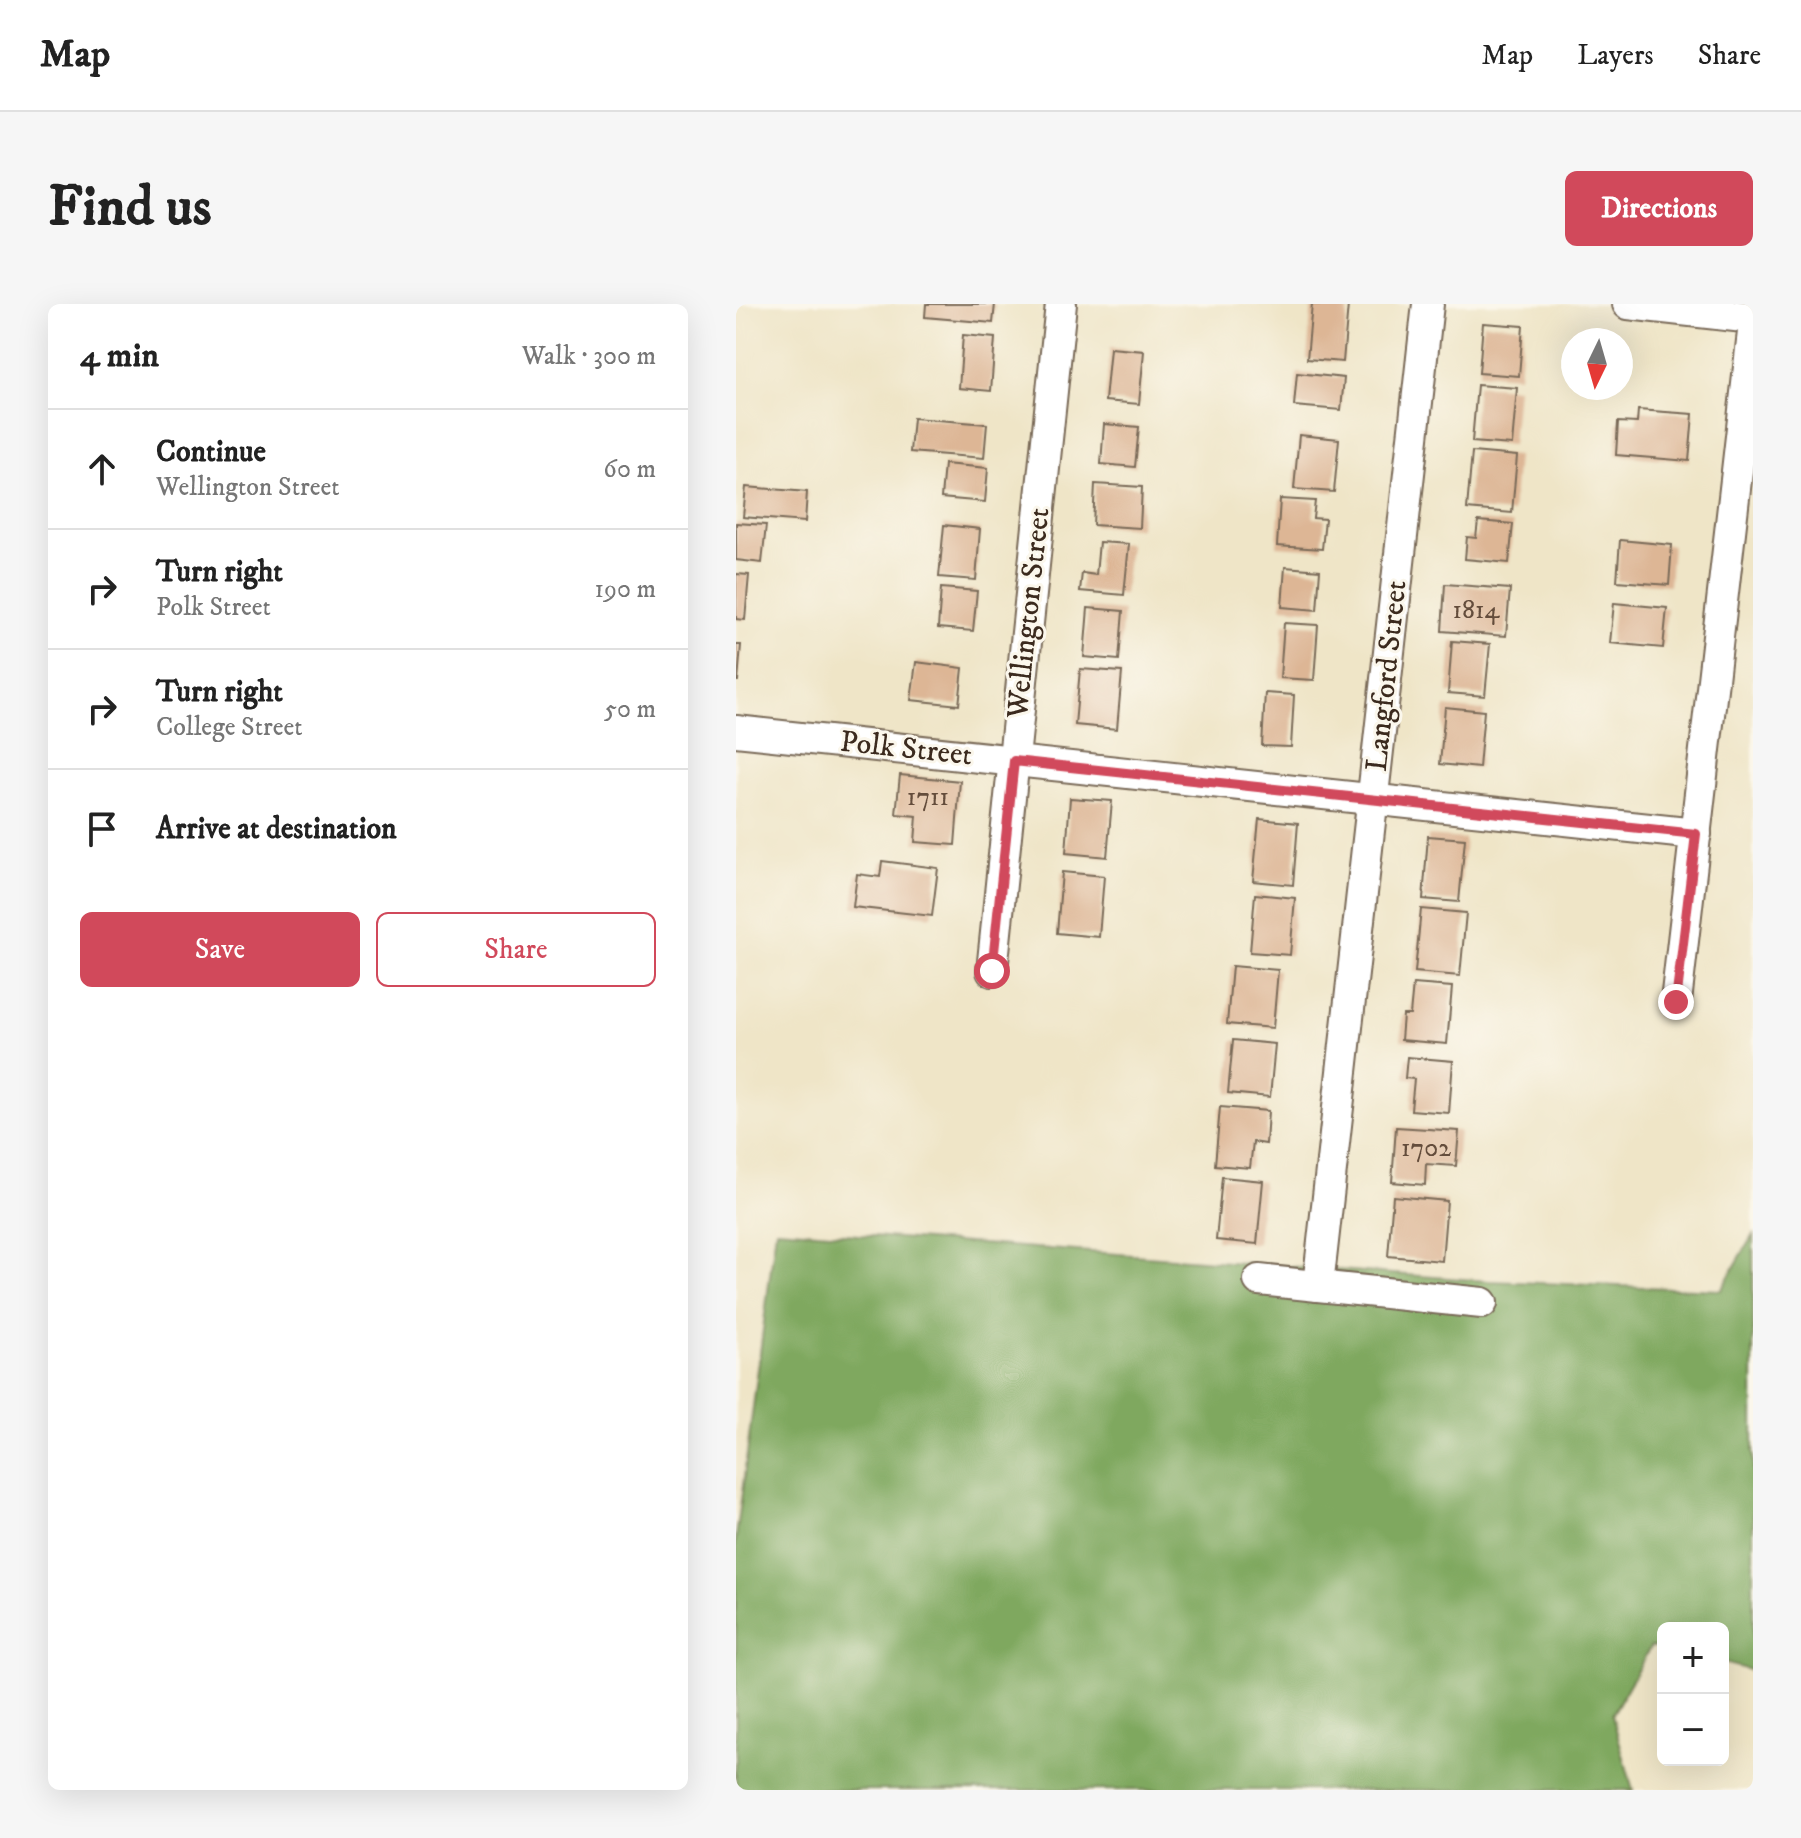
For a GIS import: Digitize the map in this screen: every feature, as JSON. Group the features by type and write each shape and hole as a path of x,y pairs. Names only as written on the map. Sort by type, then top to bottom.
{"street":[{"name":"Wellington Street","path":"992,971 1061,304"},
{"name":"Langford Street","path":"1318,1286 1428,304"},
{"path":"1628,304 1753,318"},
{"path":"1676,1002 1753,332"},
{"name":"Polk Street","path":"736,731 1696,834"},
{"path":"1259,1280 1482,1303"}],"green space":[{"path":"776,1229 1489,1281 1721,1290 1753,1235 1753,1671 1729,1665 1729,1622 1657,1622 1657,1648 1651,1646 1612,1715 1633,1790 736,1790 736,1539"}],"building":[{"path":"926,304 995,304 993,323 925,317"},
{"path":"1312,304 1348,305 1343,362 1307,359"},
{"path":"1483,323 1523,326 1519,376 1479,373"},
{"path":"963,335 995,338 991,391 959,388"},
{"path":"1110,348 1144,351 1139,404 1105,401"},
{"path":"1297,373 1344,378 1341,410 1294,406"},
{"path":"1477,385 1517,388 1512,445 1472,442"},
{"path":"1638,410 1693,414 1689,461 1616,455 1618,422 1637,423"},
{"path":"913,418 987,424 984,458 910,452"},
{"path":"1104,424 1139,427 1135,467 1101,464"},
{"path":"1299,435 1339,439 1334,492 1294,489"},
{"path":"1472,452 1517,456 1512,513 1467,509"},
{"path":"944,464 988,468 985,502 941,498"},
{"path":"1095,484 1142,487 1140,528 1093,525"},
{"path":"746,487 807,492 805,522 743,517"},
{"path":"1280,499 1315,501 1313,518 1325,519 1322,549 1277,546"},
{"path":"1478,521 1513,524 1509,563 1465,559 1467,537 1476,538"},
{"path":"736,523 766,525 762,563 736,560"},
{"path":"944,525 980,529 976,580 939,577"},
{"path":"1620,540 1672,545 1669,585 1617,581"},
{"path":"1099,542 1129,544 1124,595 1080,591 1082,573 1096,575"},
{"path":"1285,567 1320,570 1317,610 1282,607"},
{"path":"736,574 749,575 745,620 736,619"},
{"path":"1445,584 1510,589 1506,636 1442,631"},
{"path":"941,588 977,591 973,631 938,628"},
{"path":"1614,603 1667,608 1663,648 1610,643"},
{"path":"1088,608 1123,611 1119,660 1084,657"},
{"path":"1284,623 1318,625 1314,680 1280,678"},
{"path":"1452,641 1490,644 1485,696 1448,693"},
{"path":"736,645 741,645 738,681 736,681"},
{"path":"916,662 963,668 959,705 911,700"},
{"path":"1080,669 1122,672 1117,729 1075,725"},
{"path":"1265,693 1294,695 1291,747 1262,746"},
{"path":"1445,707 1484,711 1479,768 1440,764"},
{"path":"900,775 960,781 955,845 915,842 917,816 896,814"},
{"path":"1070,798 1112,801 1107,857 1066,853"},
{"path":"1259,819 1298,823 1293,885 1253,881"},
{"path":"1428,836 1465,839 1459,902 1423,899"},
{"path":"882,861 938,868 932,916 853,907 857,874 880,877"},
{"path":"1062,872 1104,876 1099,937 1057,933"},
{"path":"1255,894 1295,898 1290,955 1250,952"},
{"path":"1421,909 1466,913 1460,976 1415,972"},
{"path":"1232,966 1278,970 1273,1028 1227,1024"},
{"path":"1413,984 1452,987 1447,1044 1401,1040 1403,1015 1410,1015"},
{"path":"1233,1040 1275,1044 1270,1097 1228,1093"},
{"path":"1407,1057 1453,1061 1449,1113 1411,1110 1414,1079 1405,1078"},
{"path":"1220,1107 1268,1111 1266,1144 1253,1142 1250,1168 1215,1165"},
{"path":"1396,1127 1459,1131 1456,1166 1426,1164 1425,1185 1392,1182"},
{"path":"1222,1177 1263,1181 1257,1244 1216,1240"},
{"path":"1393,1196 1447,1201 1442,1261 1388,1256"}],"route":[{"path":"992,971 1014,761 1696,834 1676,1002"}]}
